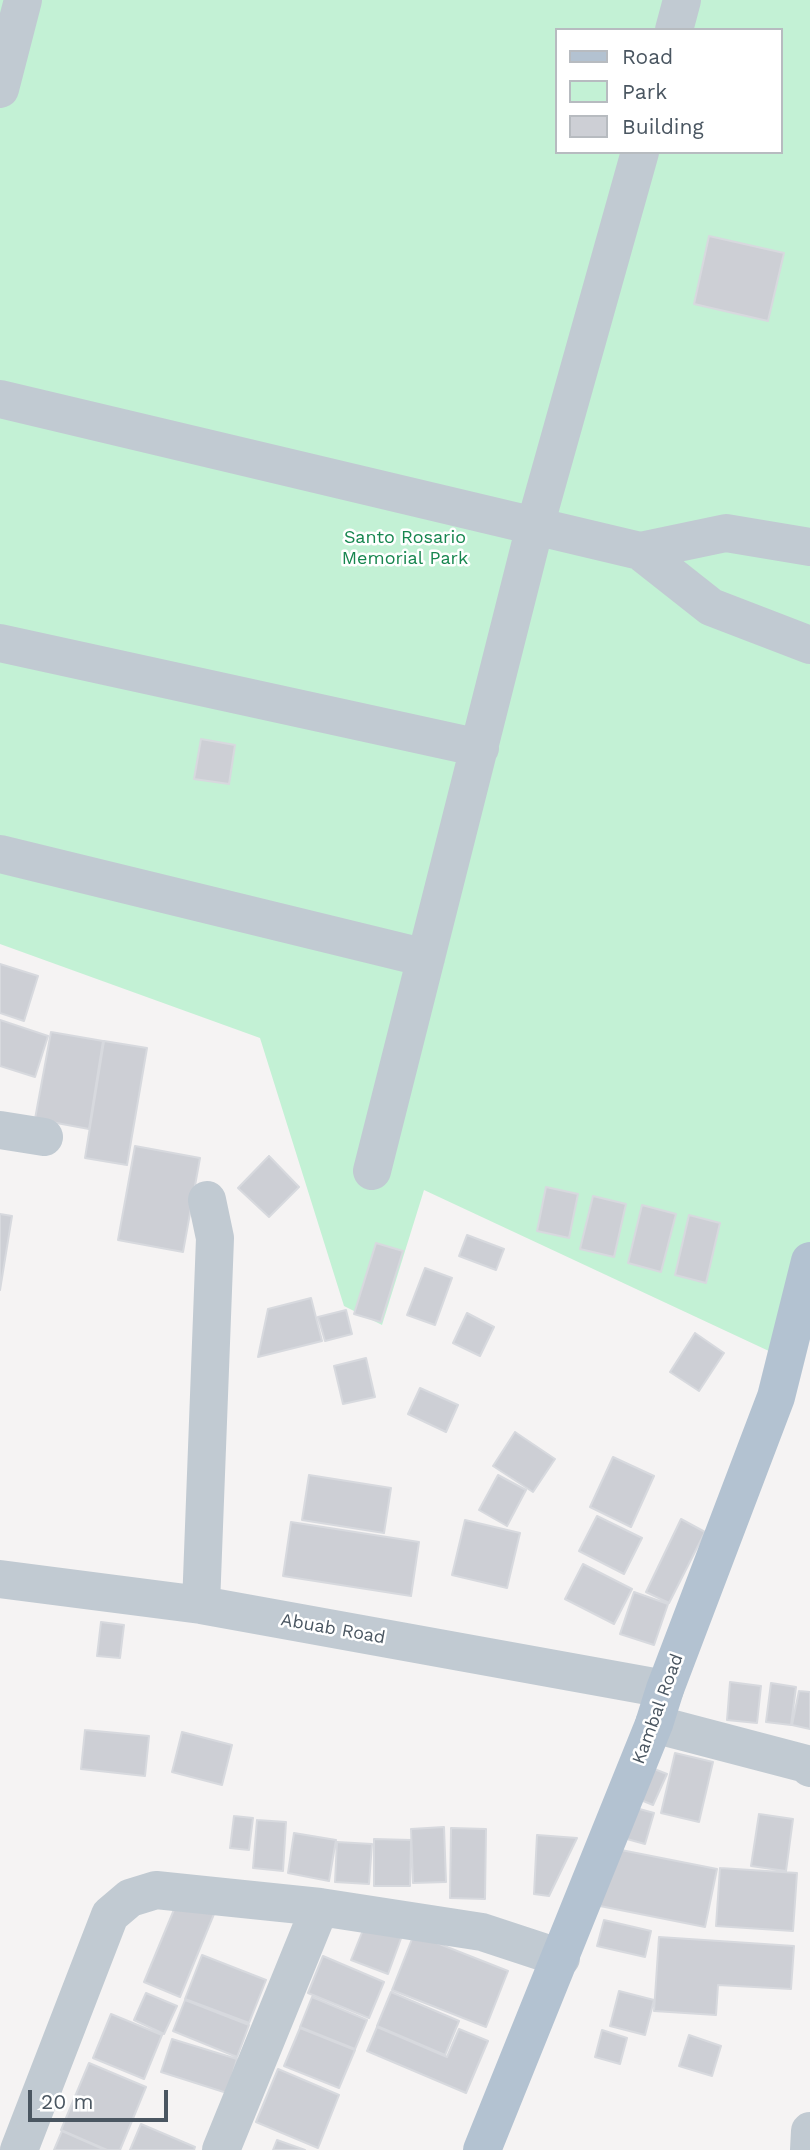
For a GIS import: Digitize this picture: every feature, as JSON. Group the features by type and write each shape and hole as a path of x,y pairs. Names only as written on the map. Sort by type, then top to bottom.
{"main road":[{"name":"Kambal Road","path":"482,2150 561,1958 659,1707 776,1397 810,1261"}],"street":[{"path":"0,89 23,0"},
{"path":"675,28 682,0"},
{"path":"372,1171 536,526 638,154"},
{"path":"0,400 640,551 711,607 810,645"},
{"path":"640,551 726,533 810,547"},
{"path":"0,643 480,748"},
{"path":"0,854 426,958"},
{"path":"0,1130 44,1137"},
{"path":"201,1605 215,1238 207,1200"},
{"name":"Abuab Road","path":"0,1579 201,1605 659,1707 807,1764 810,1768"},
{"path":"19,2150 110,1915 130,1898 156,1890 320,1907 482,1932 561,1958"},
{"path":"221,2150 320,1907"},
{"path":"810,2131 810,2150"}],"green space":[{"name":"Santo Rosario Memorial Park","path":"0,0 810,0 810,1255 786,1359 424,1190 382,1325 344,1306 260,1038 0,944"}],"building":[{"path":"709,236 784,253 768,321 694,304"},
{"path":"201,739 235,745 229,784 194,779"},
{"path":"0,964 38,976 24,1021 0,1013"},
{"path":"0,1020 48,1036 35,1077 0,1066"},
{"path":"51,1032 103,1041 89,1129 35,1119"},
{"path":"104,1041 147,1048 127,1165 85,1158"},
{"path":"135,1146 200,1158 183,1252 118,1240"},
{"path":"269,1156 299,1187 269,1217 238,1188"},
{"path":"546,1187 578,1194 569,1238 537,1231"},
{"path":"593,1196 626,1204 614,1257 580,1249"},
{"path":"642,1205 676,1214 661,1272 628,1263"},
{"path":"0,1214 12,1216 0,1290"},
{"path":"689,1215 720,1223 706,1283 675,1275"},
{"path":"467,1235 504,1249 496,1270 459,1256"},
{"path":"376,1243 403,1251 381,1322 354,1314"},
{"path":"425,1268 452,1278 435,1325 407,1315"},
{"path":"311,1298 322,1341 258,1357 268,1309"},
{"path":"346,1310 352,1334 325,1341 318,1317"},
{"path":"467,1313 494,1327 480,1356 453,1343"},
{"path":"695,1333 724,1353 699,1391 670,1372"},
{"path":"366,1358 375,1397 343,1404 334,1366"},
{"path":"420,1388 458,1405 446,1432 408,1414"},
{"path":"515,1432 555,1459 533,1492 493,1466"},
{"path":"613,1457 654,1476 631,1527 590,1507"},
{"path":"309,1475 391,1488 384,1533 302,1520"},
{"path":"498,1475 526,1490 507,1526 479,1510"},
{"path":"597,1516 642,1538 624,1574 579,1551"},
{"path":"681,1519 705,1532 669,1603 646,1592"},
{"path":"465,1520 520,1533 507,1588 452,1575"},
{"path":"291,1522 419,1542 411,1596 283,1576"},
{"path":"583,1564 632,1589 614,1624 565,1599"},
{"path":"634,1592 668,1604 654,1645 620,1634"},
{"path":"101,1622 124,1625 120,1658 97,1656"},
{"path":"730,1682 761,1686 757,1723 727,1720"},
{"path":"771,1683 796,1687 791,1725 766,1722"},
{"path":"799,1691 810,1692 810,1729 792,1725"},
{"path":"85,1730 149,1736 145,1776 81,1769"},
{"path":"182,1732 232,1745 222,1785 172,1772"},
{"path":"675,1753 713,1762 699,1822 661,1813"},
{"path":"644,1765 667,1774 653,1805 631,1796"},
{"path":"625,1805 654,1813 645,1844 616,1836"},
{"path":"759,1814 793,1819 786,1871 751,1866"},
{"path":"234,1816 253,1818 249,1850 230,1848"},
{"path":"257,1820 286,1822 283,1871 253,1868"},
{"path":"444,1827 446,1882 413,1883 411,1829"},
{"path":"451,1828 486,1829 485,1899 450,1898"},
{"path":"294,1833 336,1840 329,1881 288,1873"},
{"path":"537,1835 577,1838 549,1896 534,1894"},
{"path":"374,1839 411,1840 410,1886 374,1886"},
{"path":"337,1842 372,1844 369,1884 335,1882"},
{"path":"606,1847 717,1869 705,1927 595,1905"},
{"path":"720,1868 797,1873 793,1931 716,1926"},
{"path":"178,1900 214,1914 180,1997 144,1982"},
{"path":"367,1920 403,1933 388,1974 351,1960"},
{"path":"604,1920 651,1931 645,1957 597,1946"},
{"path":"414,1934 508,1971 486,2027 392,1990"},
{"path":"659,1937 794,1946 791,1989 718,1985 716,2015 654,2011"},
{"path":"202,1955 266,1980 249,2023 185,1999"},
{"path":"323,1956 384,1982 369,2018 308,1993"},
{"path":"619,1991 654,2000 645,2035 610,2026"},
{"path":"391,1992 459,2021 445,2055 377,2026"},
{"path":"146,1993 177,2006 164,2034 134,2020"},
{"path":"312,1997 367,2020 355,2049 300,2027"},
{"path":"185,2000 249,2025 237,2057 173,2031"},
{"path":"111,2014 162,2035 144,2079 93,2058"},
{"path":"377,2027 447,2057 459,2029 488,2041 466,2093 367,2051"},
{"path":"300,2028 355,2050 339,2088 284,2066"},
{"path":"602,2030 627,2038 620,2064 595,2057"},
{"path":"689,2035 721,2046 712,2076 679,2066"},
{"path":"172,2039 237,2059 227,2093 161,2072"},
{"path":"89,2063 146,2087 120,2150 107,2150 61,2130"},
{"path":"278,2069 339,2095 318,2148 256,2122"},
{"path":"141,2124 195,2147 194,2150 130,2150"},
{"path":"62,2131 105,2150 54,2150"},
{"path":"277,2140 305,2150 273,2150"}]}
